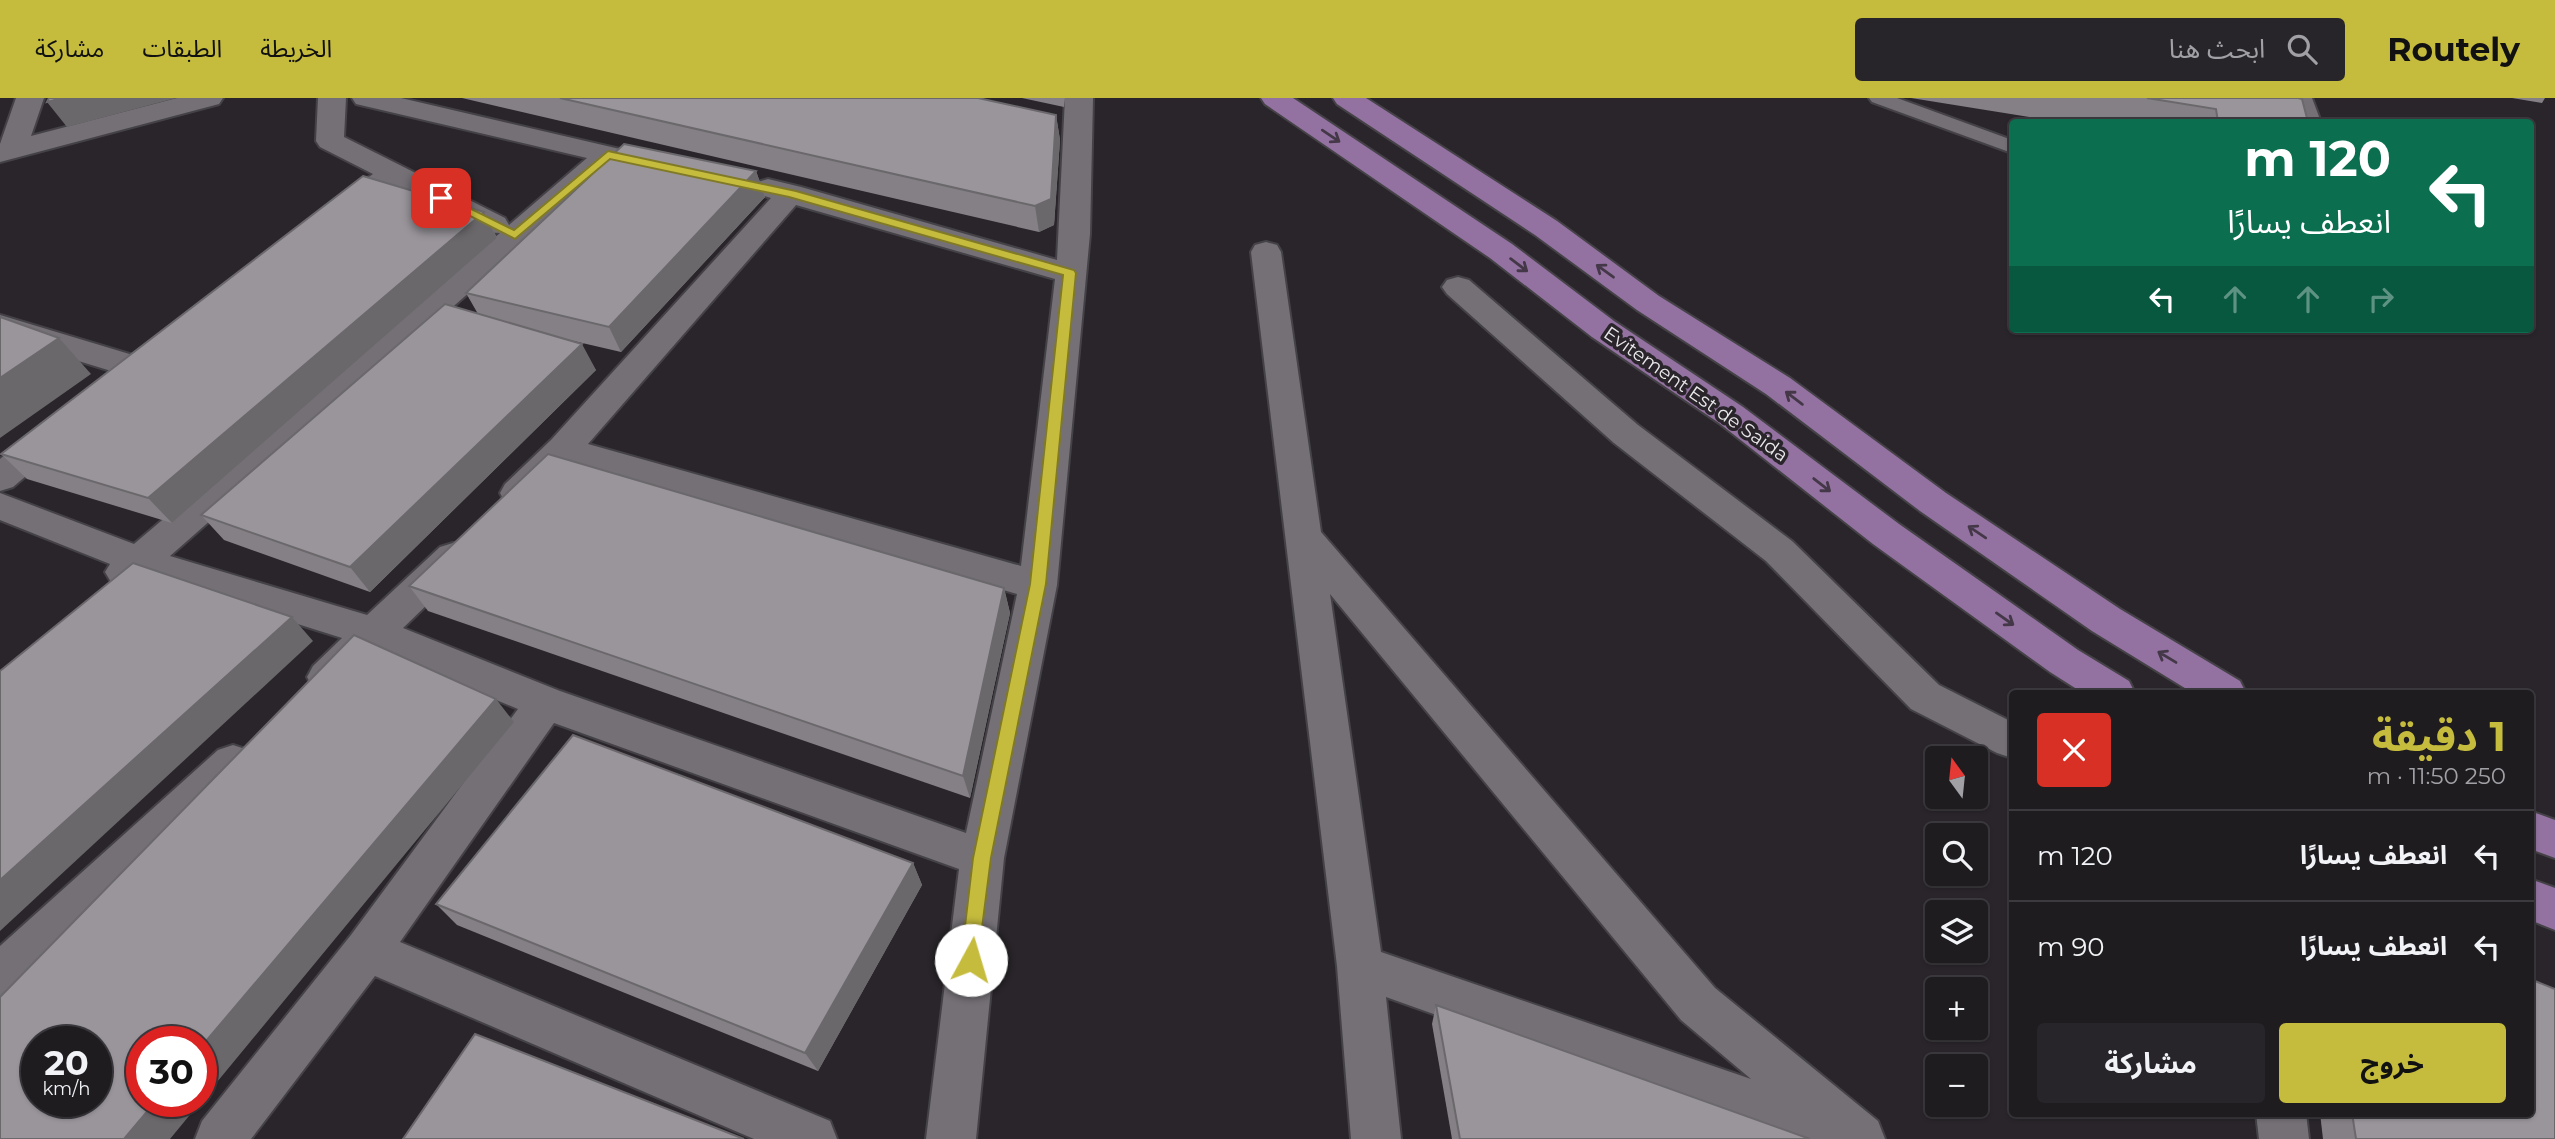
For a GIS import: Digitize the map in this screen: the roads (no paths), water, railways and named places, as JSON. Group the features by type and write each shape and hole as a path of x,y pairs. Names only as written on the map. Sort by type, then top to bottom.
{"main road":[{"name":"Evitement Est de Saida","path":"1275,98 1501,251 1603,329 1731,415 1886,534 2064,661 2110,690"},
{"path":"1347,98 1546,228 1648,303 1778,386 1933,502 2106,620 2221,690"},
{"path":"2534,831 2555,839"},
{"path":"2534,901 2555,909"}],"street":[{"path":"6,151 30,98"},
{"path":"6,151 209,98"},
{"path":"332,98 330,141 515,235"},
{"path":"366,98 660,166"},
{"path":"951,1139 982,858 1038,584 1075,234 1064,134 1079,98"},
{"path":"96,596 171,535 608,155"},
{"path":"317,230 392,174"},
{"path":"739,182 791,193 1069,273"},
{"path":"304,698 375,633 563,449 791,193"},
{"path":"1266,252 1360,966 1376,1139"},
{"path":"1458,287 1626,434 1779,551 1925,697 2009,739"},
{"path":"0,326 145,359 103,393"},
{"path":"0,478 72,418"},
{"path":"563,449 1038,584"},
{"path":"0,506 138,560 375,633 546,703 982,858"},
{"path":"1304,537 1698,1004 1860,1139"},
{"path":"220,1139 367,950 546,703"},
{"path":"0,976 253,744"},
{"path":"367,950 812,1139"},
{"path":"1360,966 1853,1139"},
{"path":"2281,1117 2284,1139"}],"lane":[{"path":"1879,98 2009,146"},
{"path":"2302,98 2310,119"}]}
